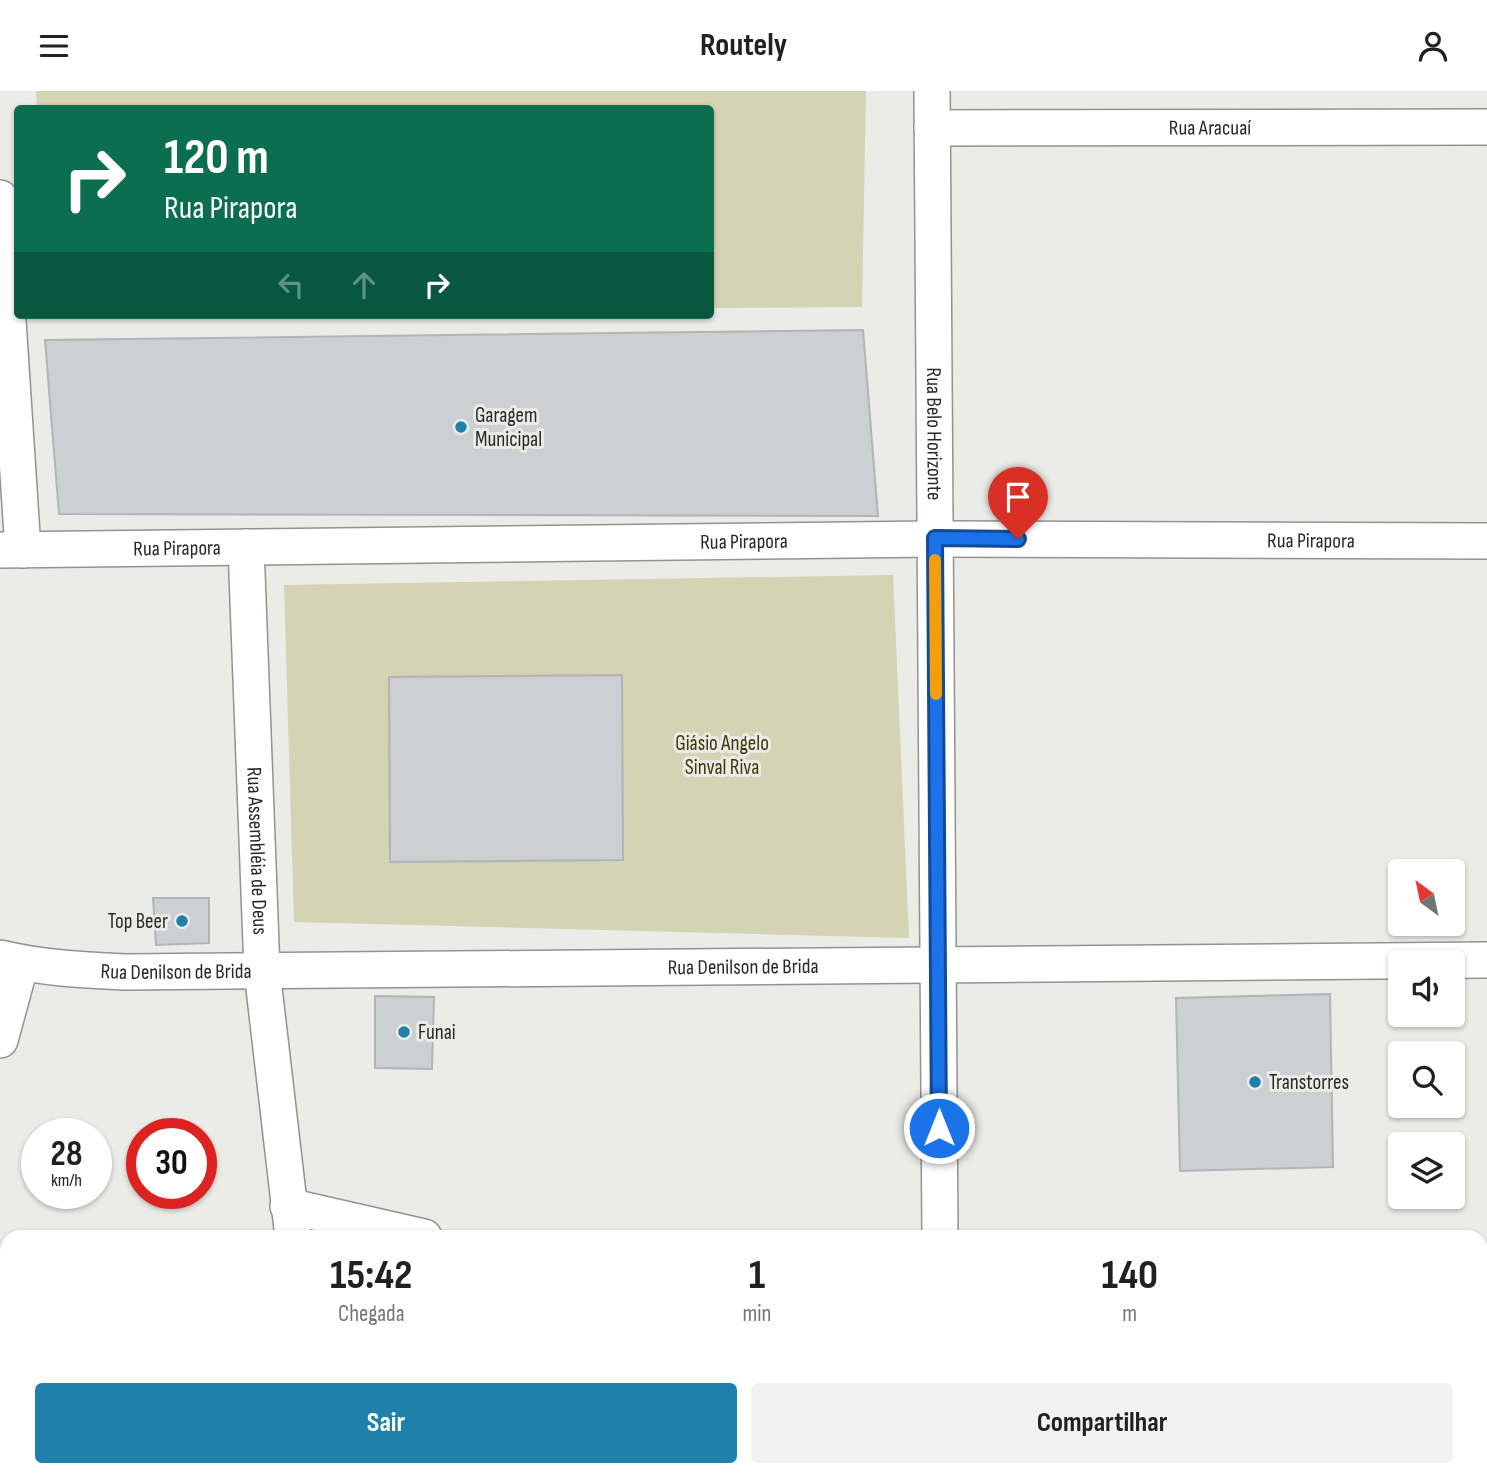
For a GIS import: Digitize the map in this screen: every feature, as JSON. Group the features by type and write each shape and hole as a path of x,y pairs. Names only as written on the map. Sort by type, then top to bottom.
{"street":[{"name":"Rua Belo Horizonte","path":"932,91 940,1230"},
{"name":"Rua Aracuaí","path":"932,128 1487,127"},
{"path":"0,198 11,550"},
{"name":"Rua Pirapora","path":"11,550 935,538 1487,541"},
{"name":"Rua Assembléia de Deus","path":"246,547 262,971 290,1221"},
{"name":"Rua Denilson de Brida","path":"11,961 72,969 126,972 1487,960"},
{"path":"0,1040 11,961"},
{"path":"290,1221 365,1230"}],"green space":[{"path":"36,91 866,91 862,307 714,308 714,105 37,105"},
{"name":"Giásio Angelo Sinval Riva","path":"893,575 909,938 294,922 284,585"}],"building":[{"name":"Garagem Municipal","path":"863,330 878,516 59,514 45,340"},
{"path":"622,675 623,860 390,862 389,677"},
{"name":"Top Beer","path":"153,898 209,898 209,943 156,945"},
{"name":"Transtorres","path":"1330,994 1333,1167 1180,1171 1176,998"},
{"name":"Funai","path":"375,996 434,997 432,1069 375,1068"}],"slow traffic":[{"path":"935,560 936,694"}],"place":[{"name":"Garagem Municipal","path":"461,427"},
{"name":"Top Beer","path":"182,921"},
{"name":"Funai","path":"404,1032"},
{"name":"Transtorres","path":"1255,1082"}],"route":[{"path":"939,1128 935,538 1018,539"}]}
